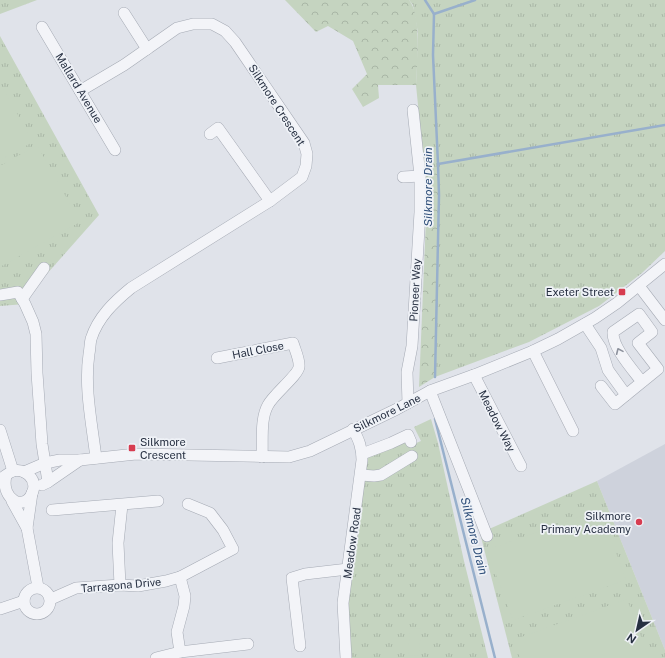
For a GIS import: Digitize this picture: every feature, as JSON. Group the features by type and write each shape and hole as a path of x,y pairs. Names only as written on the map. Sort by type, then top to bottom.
{"street":[{"path":"124,12 147,48"},
{"name":"Silkmore Crescent","path":"80,91 124,65 177,28 193,24 212,24 225,30 235,42 304,143 307,154 306,166 302,177 270,200 131,288 113,303 102,317 91,339 87,367 96,458"},
{"name":"Mallard Avenue","path":"42,27 115,150"},
{"name":"Pioneer Way","path":"408,403 406,372 412,346 420,212 420,176 413,110"},
{"path":"210,134 218,128 270,200"},
{"path":"403,177 420,176"},
{"name":"Silkmore Lane","path":"6,476 19,471 24,472 45,463 60,460 80,460 136,454 289,457 310,451 430,391 474,376 533,351 585,324 617,303 665,264"},
{"path":"22,299 44,268"},
{"path":"639,286 665,320"},
{"path":"0,295 18,292 33,322 36,334 41,436 48,482"},
{"path":"600,386 615,404 658,369 638,343 652,332 639,314 613,332 613,336 622,357 642,382"},
{"path":"585,324 601,348 608,370 626,395"},
{"name":"Hall Close","path":"217,358 293,343 299,367 297,372 276,394 268,405 264,415 262,457"},
{"path":"533,351 573,431"},
{"name":"Meadow Way","path":"474,376 521,466"},
{"path":"430,391 486,536"},
{"name":"Meadow Road","path":"346,658 343,603 361,475 362,454 359,440 353,429"},
{"path":"0,430 6,476 2,488 7,499 27,528"},
{"path":"362,454 408,435 411,442"},
{"path":"361,475 381,475 412,456"},
{"name":"Silkmore Lane","path":"7,499 16,502 26,500 33,490 48,482 80,460"},
{"path":"24,472 32,479 33,490 27,528 38,587"},
{"path":"52,510 158,501"},
{"name":"Tarragona Drive","path":"51,599 76,588 120,585 138,586 166,581 180,577 233,549 223,530 210,513 188,504"},
{"path":"120,585 118,543 122,505"},
{"path":"300,646 292,578 305,574 348,569"},
{"path":"180,577 185,596 178,632 180,652"},
{"path":"38,587 49,593 51,604 48,610 39,614 34,614 27,609 24,601 27,592 32,588 38,587"},
{"path":"0,609 24,601"},
{"path":"156,658 180,652 248,644"}],"shaded area":[{"name":"Silkmore Primary Academy","path":"665,444 665,650 597,481"}],"green space":[{"path":"0,0 37,0 0,14"},
{"path":"285,0 409,0 416,17 418,40 416,85 378,85 379,98 363,107 352,89 367,74 353,41 328,26 316,32"},
{"path":"409,0 665,0 665,251 642,273 599,306 529,342 435,377 439,195 438,166 427,195 416,85 418,33 413,5"},
{"path":"0,36 99,215 38,284 25,304 0,306"},
{"path":"0,83 33,142 0,160"},
{"path":"37,145 80,222 0,267 0,166"},
{"path":"438,164 439,195 435,377 419,387 427,195"},
{"path":"431,419 438,443 464,561 488,658 351,658 347,603 366,456 405,439 409,446 421,441 414,427"},
{"path":"597,481 665,650 665,658 512,658 480,533"},
{"path":"600,509 626,580 513,620 487,550"},
{"path":"627,599 649,658 520,658 513,640"},
{"path":"410,628 421,629 419,656 408,655"}],"waterway":[{"name":"Silkmore Drain","path":"425,0 434,14 433,55 439,195 435,377"},
{"path":"434,14 475,0"},
{"path":"438,164 665,125"},
{"name":"Silkmore Drain","path":"435,419 495,658"}],"place":[{"name":"Exeter Street","path":"622,292"},
{"name":"Silkmore Crescent","path":"132,448"},
{"name":"Silkmore Primary Academy","path":"639,522"}]}
